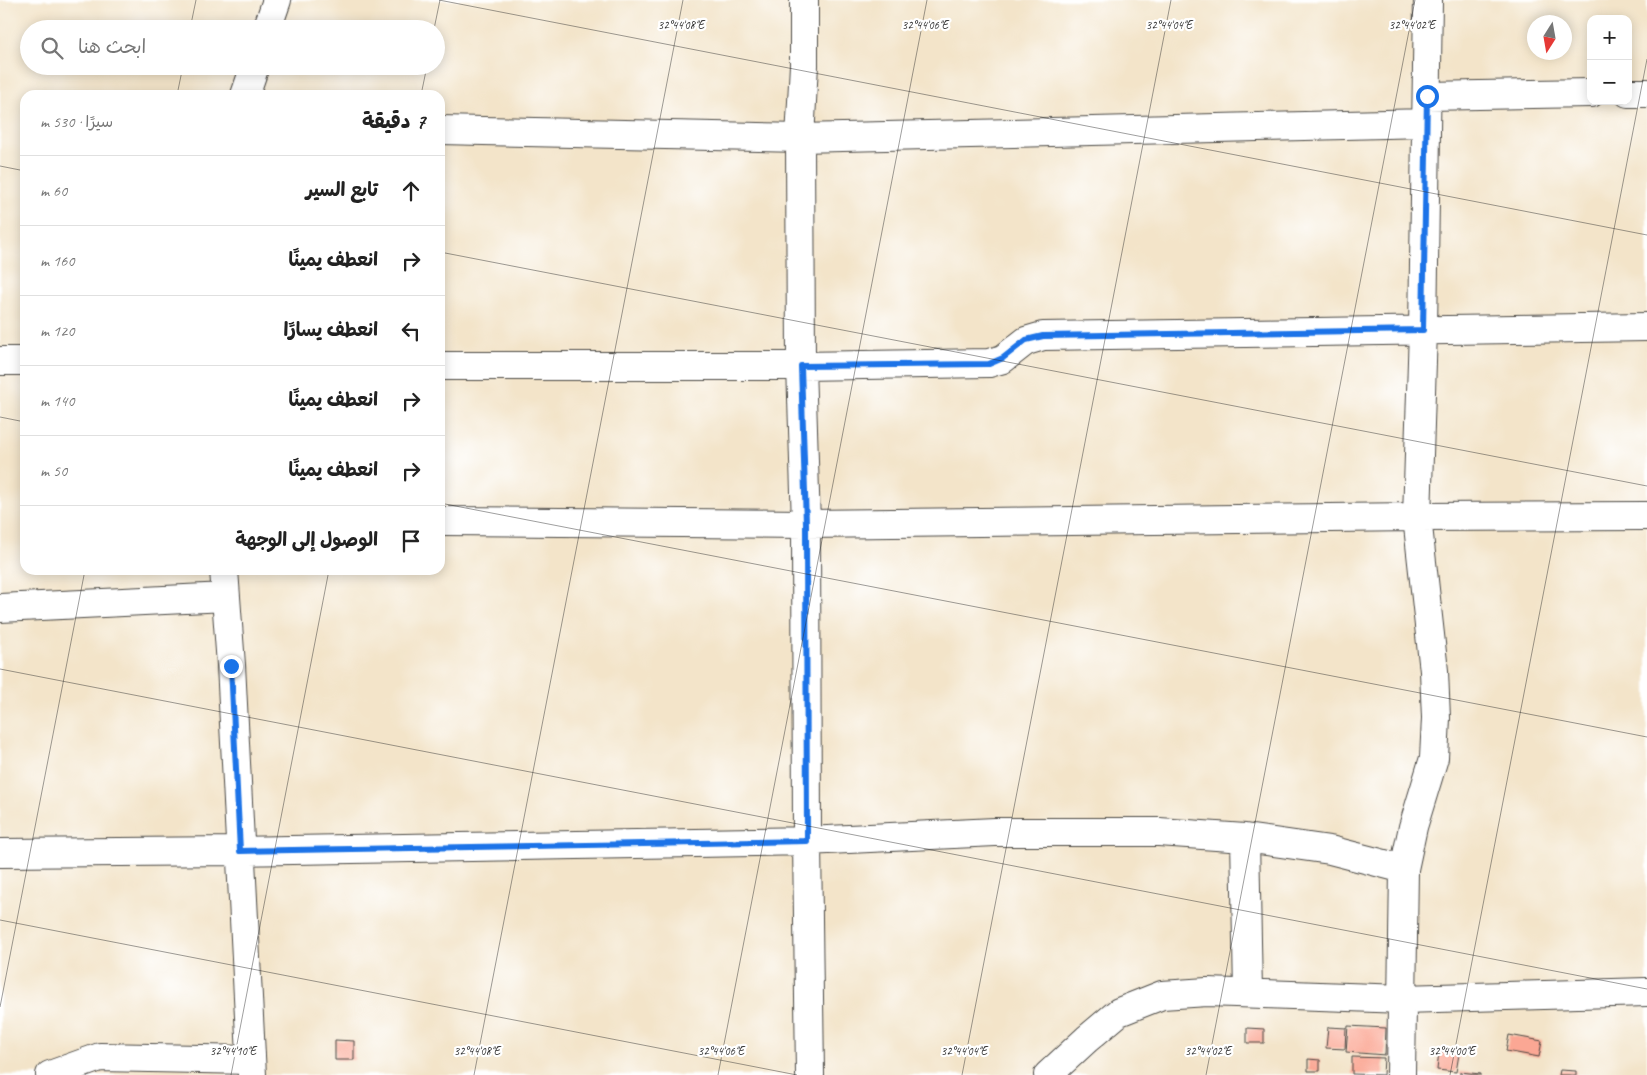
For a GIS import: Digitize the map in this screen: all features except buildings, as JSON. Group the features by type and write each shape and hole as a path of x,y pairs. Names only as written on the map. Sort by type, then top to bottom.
{"street":[{"path":"270,20 277,0"},
{"path":"804,0 804,65 800,138 801,366 806,524 810,1075"},
{"path":"1401,1075 1404,870 1413,827 1434,758 1436,718 1434,671 1417,517 1423,330 1428,0"},
{"path":"248,90 252,75"},
{"path":"1632,93 1647,93"},
{"path":"1427,96 1587,94"},
{"path":"445,130 800,138 1426,123"},
{"path":"445,366 989,364 1003,358 1026,340 1043,336 1647,327"},
{"path":"0,361 20,361"},
{"path":"445,520 806,524 1647,516"},
{"path":"50,1075 100,1057 251,1067 224,575"},
{"path":"0,608 226,597"},
{"path":"0,853 240,851 807,841 994,832 1159,832 1245,838 1330,850 1404,870"},
{"path":"1245,838 1248,993"},
{"path":"1048,1075 1119,1012 1162,995 1207,992 1403,999 1647,992"}],"route":[{"path":"231,666 240,851 807,841 806,524 801,366 989,364 1003,358 1026,340 1043,336 1423,330 1427,96"}]}
